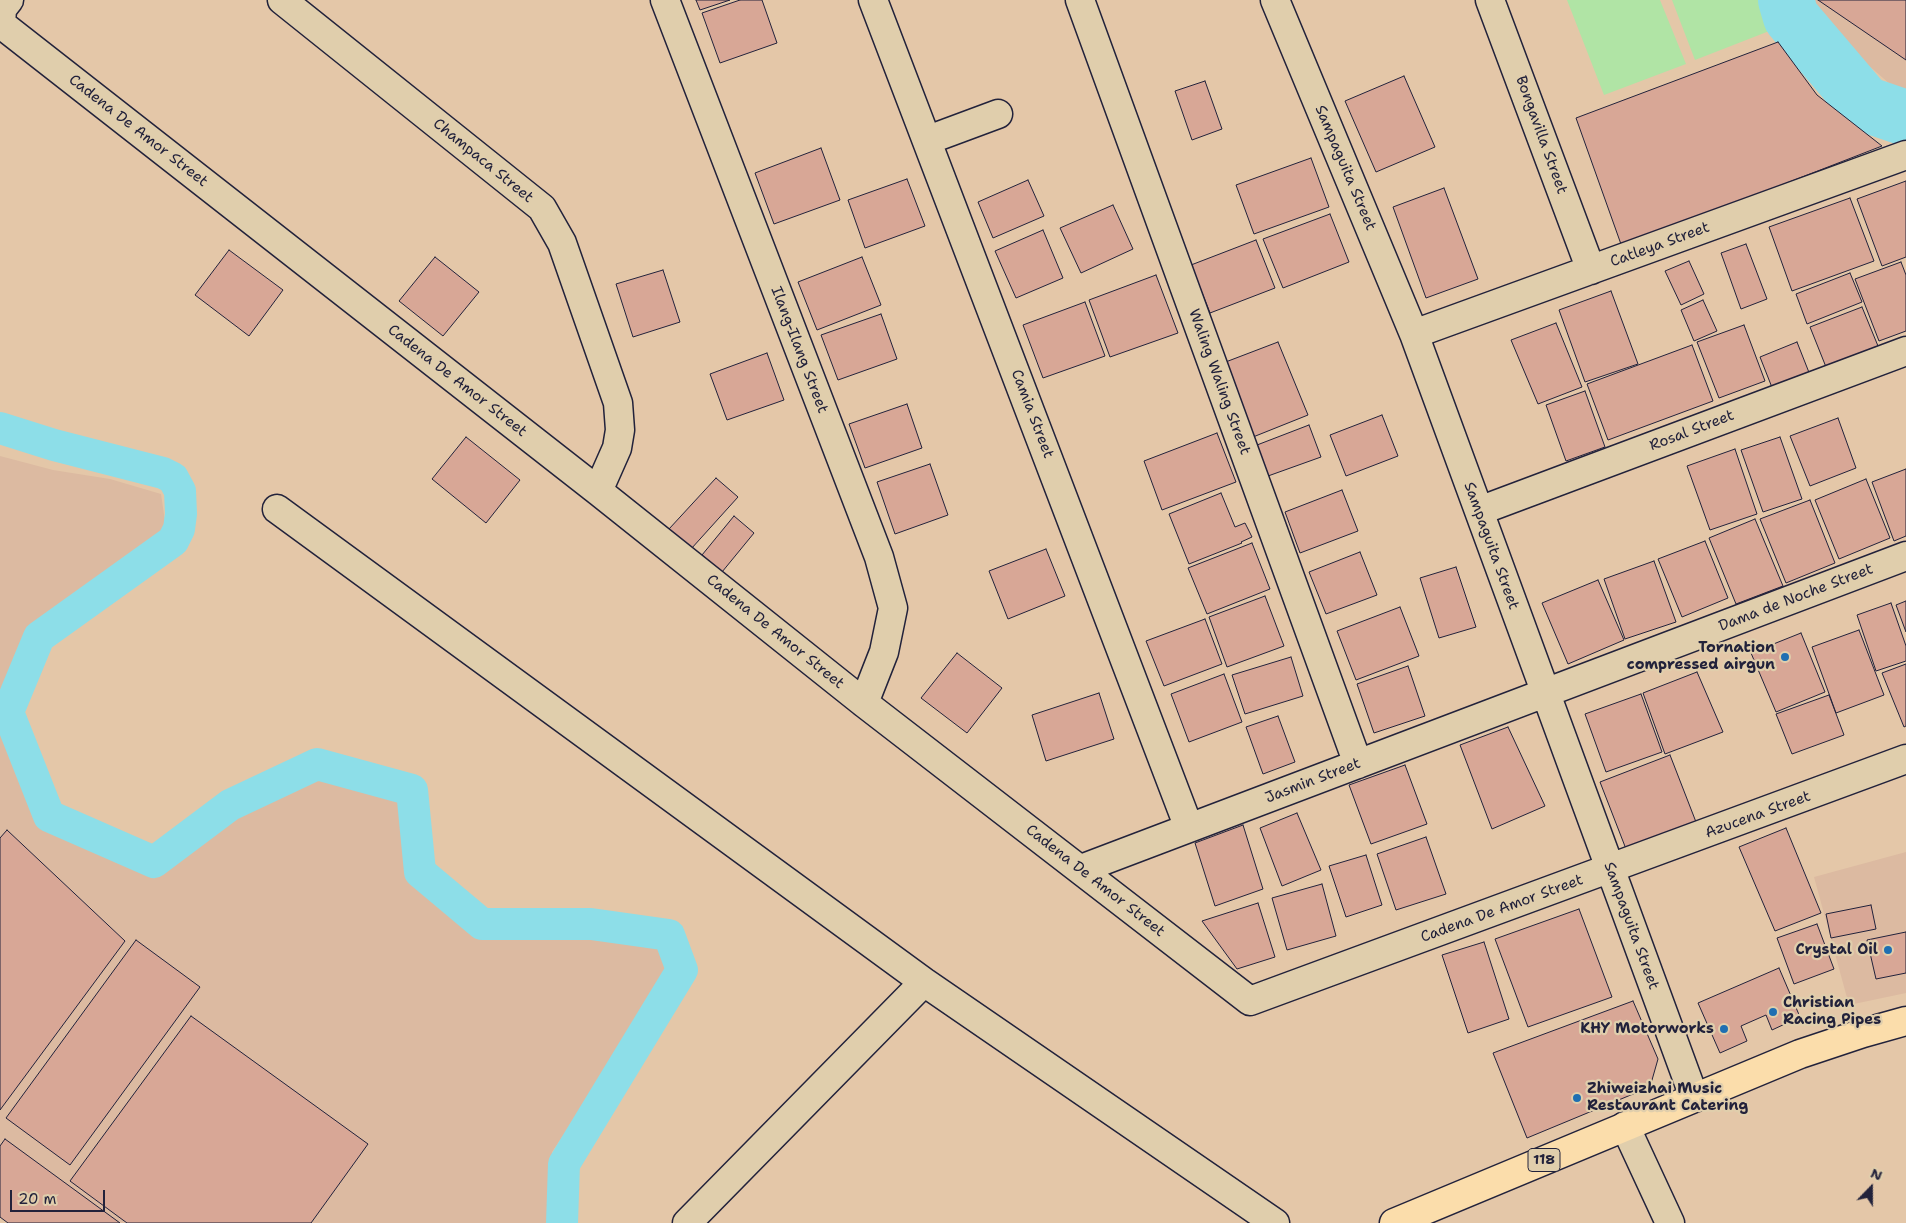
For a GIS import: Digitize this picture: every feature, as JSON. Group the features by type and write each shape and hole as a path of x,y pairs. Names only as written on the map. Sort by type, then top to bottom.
{"main road":[{"name":"118","path":"1394,1223 1800,1054 1906,1021"}],"street":[{"name":"Champaca Street","path":"282,0 542,208 562,243 618,402 620,430 617,448 598,491"},
{"name":"Ilang-Ilang Street","path":"665,0 879,557 893,608 884,652 864,703"},
{"name":"Camia Street","path":"873,0 1189,828"},
{"name":"Waling Waling Street","path":"1080,0 1358,764"},
{"name":"Sampaguita Street","path":"1274,0 1414,334 1609,870 1694,1097"},
{"name":"Bongavilla Street","path":"1490,0 1591,270"},
{"name":"Cadena De Amor Street","path":"5,12 598,491 864,703 1250,1001 1609,870"},
{"path":"928,140 998,114"},
{"name":"Catleya Street","path":"1414,334 1906,155"},
{"name":"Rosal Street","path":"1478,511 1906,351"},
{"path":"277,509 924,982 1275,1223"},
{"name":"Dama de Noche Street","path":"1545,693 1906,556"},
{"name":"Jasmin Street","path":"1081,869 1545,693"},
{"name":"Azucena Street","path":"1609,870 1906,760"},
{"path":"687,1223 924,982"},
{"path":"1625,1126 1670,1223"}],"shaded area":[{"path":"1798,0 1906,0 1906,98 1799,5"},
{"path":"0,456 53,470 110,479 161,494 167,535 30,631 1,713 48,825 155,872 236,812 318,772 404,796 413,878 482,930 586,930 662,940 675,969 552,1152 552,1223 12,1223 0,1214"},
{"path":"1906,852 1906,993 1849,1005 1814,877"}],"green space":[{"path":"1567,0 1660,0 1686,64 1604,95"},
{"path":"1672,0 1766,0 1777,28 1695,60"}],"building":[{"path":"696,0 730,0 700,10"},
{"path":"740,0 762,0 777,43 720,63 702,13"},
{"path":"1818,0 1906,0 1906,60"},
{"path":"1778,42 1817,95 1882,146 1622,247 1576,118"},
{"path":"1404,76 1435,147 1376,172 1345,101"},
{"path":"1205,81 1222,129 1192,140 1175,91"},
{"path":"821,148 840,200 774,224 755,173"},
{"path":"1311,158 1329,207 1254,234 1236,185"},
{"path":"907,179 925,226 865,248 848,200"},
{"path":"1028,180 1044,216 993,238 978,202"},
{"path":"1906,181 1906,257 1882,266 1857,199"},
{"path":"1444,188 1478,279 1426,298 1393,207"},
{"path":"1850,198 1874,261 1792,291 1769,227"},
{"path":"1113,205 1133,249 1081,273 1060,228"},
{"path":"1330,214 1349,262 1283,288 1263,239"},
{"path":"1043,230 1063,278 1016,298 995,251"},
{"path":"1256,240 1275,288 1210,313 1191,265"},
{"path":"1746,244 1767,299 1741,309 1721,253"},
{"path":"229,250 283,290 249,336 195,295"},
{"path":"435,257 479,292 443,336 399,301"},
{"path":"862,257 881,305 817,330 798,282"},
{"path":"1689,261 1704,294 1681,305 1665,271"},
{"path":"1901,262 1906,275 1906,331 1879,341 1855,279"},
{"path":"663,270 680,322 633,337 616,284"},
{"path":"1850,273 1862,302 1807,324 1796,294"},
{"path":"1156,275 1178,333 1110,357 1089,300"},
{"path":"1611,291 1638,364 1585,382 1559,310"},
{"path":"1703,300 1717,331 1694,341 1681,310"},
{"path":"1085,302 1105,356 1043,378 1023,325"},
{"path":"1862,307 1878,346 1826,367 1810,327"},
{"path":"881,314 897,359 838,380 821,335"},
{"path":"1556,323 1582,387 1538,404 1511,340"},
{"path":"1744,325 1765,381 1719,398 1697,342"},
{"path":"1278,342 1308,415 1253,437 1223,363"},
{"path":"1797,342 1810,375 1773,390 1760,357"},
{"path":"1692,345 1713,401 1608,440 1587,384"},
{"path":"767,353 784,400 727,420 710,374"},
{"path":"1585,391 1605,447 1566,461 1546,405"},
{"path":"907,404 922,448 865,468 849,424"},
{"path":"1382,415 1398,456 1346,476 1330,435"},
{"path":"1838,418 1856,468 1810,486 1790,436"},
{"path":"1309,425 1321,457 1268,476 1257,445"},
{"path":"1217,433 1236,482 1162,510 1144,461"},
{"path":"466,437 520,480 486,523 432,479"},
{"path":"1780,437 1802,499 1763,512 1741,450"},
{"path":"1735,449 1757,514 1710,530 1687,466"},
{"path":"930,464 948,515 895,534 877,482"},
{"path":"1906,469 1906,536 1894,541 1872,482"},
{"path":"716,478 738,497 691,549 669,529"},
{"path":"1866,479 1890,538 1839,559 1815,500"},
{"path":"1342,490 1358,531 1300,553 1285,512"},
{"path":"1221,493 1235,527 1245,523 1252,537 1242,543 1189,564 1169,514"},
{"path":"1810,500 1835,563 1786,583 1760,519"},
{"path":"734,516 754,533 722,572 702,555"},
{"path":"1755,519 1783,586 1736,604 1709,538"},
{"path":"1705,541 1728,598 1682,617 1658,559"},
{"path":"1252,543 1270,589 1207,614 1188,568"},
{"path":"1046,549 1065,596 1008,619 989,571"},
{"path":"1360,552 1377,595 1326,614 1309,572"},
{"path":"1654,561 1676,622 1625,639 1604,579"},
{"path":"1456,567 1476,627 1439,638 1420,578"},
{"path":"1598,580 1624,640 1568,664 1542,603"},
{"path":"1265,596 1284,646 1227,667 1209,617"},
{"path":"1906,601 1906,632 1896,605"},
{"path":"1891,603 1906,646 1906,661 1876,671 1857,615"},
{"path":"1400,607 1419,656 1356,680 1337,631"},
{"path":"1205,619 1222,664 1164,686 1146,641"},
{"path":"1859,630 1884,695 1836,713 1812,647"},
{"path":"1801,633 1825,692 1776,712 1751,653"},
{"path":"957,653 1002,688 967,733 921,698"},
{"path":"1291,657 1303,696 1245,714 1232,675"},
{"path":"1906,664 1906,726 1904,727 1882,673"},
{"path":"1408,666 1425,716 1374,733 1357,684"},
{"path":"1697,672 1723,732 1665,754 1643,693"},
{"path":"1224,674 1242,722 1189,742 1171,694"},
{"path":"1099,693 1114,739 1046,761 1032,715"},
{"path":"1641,694 1662,752 1606,772 1585,714"},
{"path":"1829,695 1844,735 1792,754 1776,714"},
{"path":"1278,716 1295,762 1263,774 1246,727"},
{"path":"1508,727 1545,806 1492,829 1460,745"},
{"path":"1670,755 1696,822 1626,849 1600,782"},
{"path":"1405,765 1427,824 1371,844 1349,785"},
{"path":"1297,813 1321,870 1282,886 1260,828"},
{"path":"1243,825 1263,889 1215,906 1195,843"},
{"path":"1786,828 1821,913 1775,931 1739,847"},
{"path":"7,830 125,941 0,1110 0,838"},
{"path":"1426,837 1446,894 1396,910 1377,854"},
{"path":"1366,855 1382,905 1346,917 1329,866"},
{"path":"1322,884 1336,936 1287,950 1272,898"},
{"path":"1258,903 1275,957 1237,969 1202,921"},
{"path":"1871,905 1876,929 1831,938 1826,914"},
{"path":"1579,909 1612,997 1528,1027 1495,939"},
{"path":"1817,924 1834,969 1794,984 1777,938"},
{"name":"Crystal Oil","path":"1906,932 1906,973 1876,979 1867,940"},
{"path":"136,940 200,987 70,1165 6,1118"},
{"path":"1484,942 1509,1019 1468,1033 1442,955"},
{"path":"1779,968 1800,1017 1772,1030 1766,1015 1741,1026 1747,1041 1720,1053 1698,1003"},
{"path":"1633,1001 1658,1059 1650,1087 1527,1138 1493,1053"},
{"path":"191,1016 368,1144 311,1223 127,1223 70,1181"},
{"path":"5,1139 120,1223 8,1223 0,1217 0,1146"}],"waterway":[{"path":"1786,0 1791,17 1865,104 1906,118"},
{"path":"0,428 54,445 163,473 173,478 180,491 181,514 179,529 173,541 39,637 8,712 49,816 154,862 230,805 317,764 412,790 420,872 482,924 591,924 669,935 682,970 564,1164 562,1223"}],"place":[{"name":"Tornation compressed airgun","path":"1785,657"},
{"name":"Crystal Oil","path":"1888,950"},
{"name":"Christian Racing Pipes","path":"1773,1012"},
{"name":"KHY Motorworks","path":"1724,1029"},
{"name":"Zhiweizhai Music Restaurant Catering","path":"1577,1098"}]}
